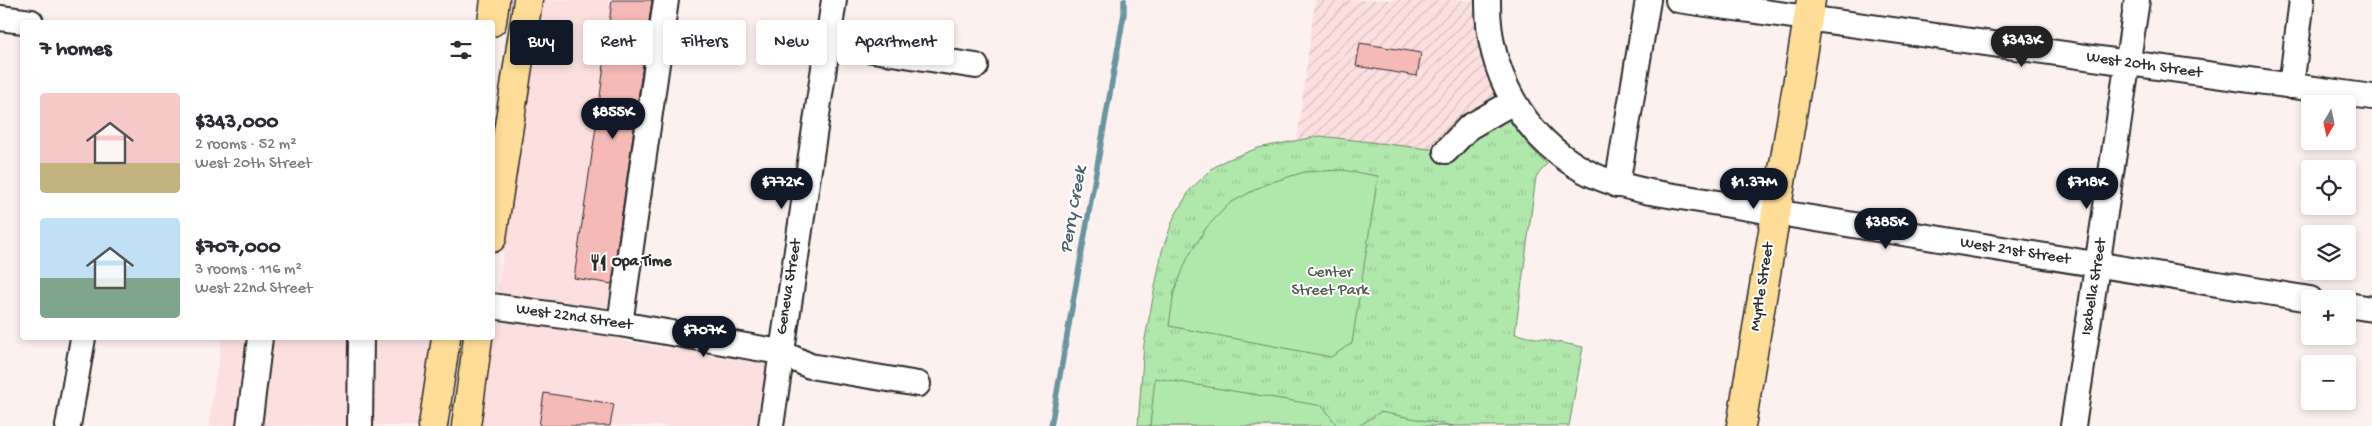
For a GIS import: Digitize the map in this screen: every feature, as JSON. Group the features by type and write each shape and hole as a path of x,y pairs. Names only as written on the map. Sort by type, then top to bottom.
{"main road":[{"path":"492,20 495,0"},
{"path":"495,218 528,0"},
{"name":"Myrtle Street","path":"1741,426 1809,9"},
{"path":"433,426 446,340"},
{"path":"466,426 478,340"}],"street":[{"path":"620,324 666,0"},
{"name":"Geneva Street","path":"771,426 780,352 834,0"},
{"name":"West 21st Street","path":"1488,0 1489,36 1498,69 1513,102 1528,123 1560,154 1585,171 1617,184 1650,192 2301,298"},
{"path":"1617,184 1648,0"},
{"name":"West 20th Street","path":"1678,0 1809,9 2128,64 2372,97"},
{"name":"Isabella Street","path":"2073,426 2137,0"},
{"path":"2291,86 2302,0"},
{"path":"0,18 20,21"},
{"path":"828,43 976,66"},
{"path":"1446,151 1470,127 1513,102"},
{"name":"West 22nd Street","path":"495,306 620,324 780,352 810,366 918,384"},
{"path":"2356,306 2372,309"},
{"path":"68,426 84,340"},
{"path":"250,426 260,340"},
{"path":"360,340 360,426"}],"shaded area":[{"path":"542,0 675,0 672,20 663,20 663,65 665,65 623,341 767,364 758,426 479,426 490,340 495,340 495,308 532,65 573,65 573,20 539,20"},
{"path":"1315,0 1479,0 1477,41 1502,109 1446,151 1320,136 1297,140"},
{"path":"222,340 435,340 420,426 208,426"}],"green space":[{"name":"Center Street Park","path":"1507,118 1531,148 1547,164 1536,177 1515,334 1583,347 1569,426 1138,426 1144,344 1162,251 1174,217 1190,190 1211,169 1224,161 1258,148 1320,136 1446,151"},
{"path":"1342,170 1378,176 1352,343 1331,357 1169,326 1174,292 1188,257 1207,227 1230,203 1266,184 1304,172"},
{"path":"1155,378 1323,406 1335,423 1335,426 1150,426"},
{"path":"1380,412 1453,426 1359,426"}],"building":[{"path":"612,0 652,0 649,20 610,20"},
{"path":"1360,43 1421,53 1417,76 1356,66"},
{"path":"604,65 643,65 612,284 574,278"},
{"path":"544,393 614,404 610,426 539,426"}],"waterway":[{"name":"Perry Creek","path":"1051,426 1124,14 1124,0"}],"place":[{"name":"Opa Time","path":"598,262"}]}
